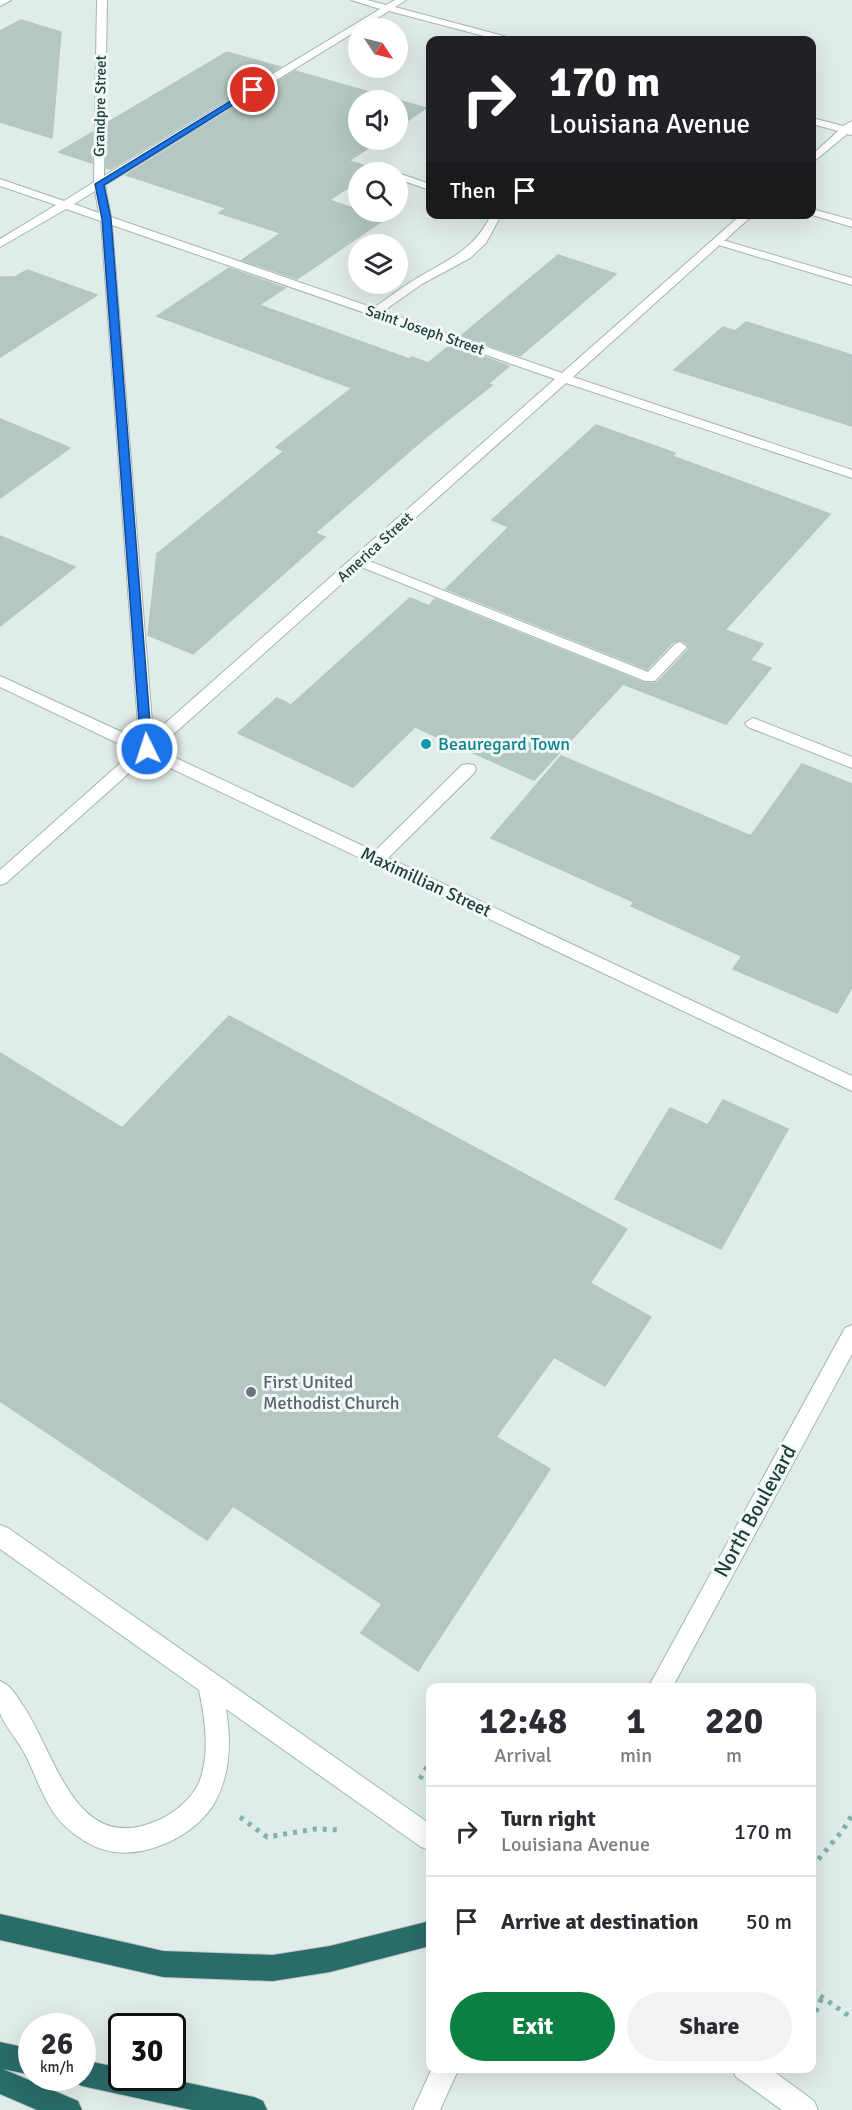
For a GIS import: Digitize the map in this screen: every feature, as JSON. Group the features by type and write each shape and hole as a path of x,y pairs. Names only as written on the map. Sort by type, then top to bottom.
{"highway":[{"path":"0,1927 163,1964 213,1967 273,1968 330,1959 426,1935"},
{"path":"0,2055 18,2059"},
{"path":"96,2076 254,2110"},
{"path":"0,2081 69,2110"}],"street":[{"path":"0,3 6,0"},
{"name":"Grandpre Street","path":"102,0 99,184 106,219 147,749"},
{"path":"356,0 493,36"},
{"path":"0,244 401,0"},
{"path":"816,122 850,129"},
{"path":"816,157 850,129"},
{"path":"408,179 426,186"},
{"name":"Saint Joseph Street","path":"0,183 564,378 852,474"},
{"path":"816,213 852,224"},
{"path":"375,312 424,279 475,250 488,234 494,219"},
{"name":"America Street","path":"0,879 743,219"},
{"path":"718,242 852,282"},
{"path":"359,561 650,678 680,647"},
{"name":"Maximillian Street","path":"0,681 852,1084"},
{"path":"753,723 852,763"},
{"path":"377,859 468,769"},
{"name":"North Boulevard","path":"662,1683 852,1334"},
{"path":"0,1536 426,1835"},
{"path":"0,1693 18,1718 70,1814 105,1838 126,1841 149,1836 174,1825 191,1814 207,1793 217,1763 219,1739 210,1685"},
{"path":"426,2110 444,2073"},
{"path":"752,2073 804,2110"}],"path":[{"path":"207,1793 267,1837 315,1829 345,1830"},
{"path":"816,1862 843,1830 852,1815"},
{"path":"816,1993 852,2018"},
{"path":"816,2011 822,1997"}],"building":[{"path":"21,20 61,32 52,138 0,122 0,31"},
{"path":"227,52 280,67 111,169 106,168 107,123"},
{"path":"295,71 362,90 348,90 348,150 365,150 349,161 352,162 348,162 348,188 329,200 348,206 348,222 381,222 363,234 348,234 348,244 297,279 242,260 281,233 219,213 226,208 126,175"},
{"path":"408,103 426,108 408,120"},
{"path":"93,132 92,163 59,152"},
{"path":"558,255 616,274 520,356 461,336"},
{"path":"229,268 285,288 259,305 409,359 412,357 428,363 450,345 509,366 488,384 492,385 425,438 315,533 325,537 193,654 148,635 157,554 284,451 276,447 352,388 157,316"},
{"path":"27,270 97,295 0,357 0,277 15,277"},
{"path":"746,322 852,355 852,426 674,370 723,327 735,331"},
{"path":"0,419 70,448 0,498"},
{"path":"596,425 675,453 672,456 830,514 725,630 763,644 750,660 771,668 726,724 623,684 534,780 415,727 353,787 238,733 277,698 291,705 410,598 429,606 435,599 644,683 657,683 689,649 688,645 681,640 673,642 647,669 446,589 509,527 492,520"},
{"path":"0,536 75,567 0,626"},
{"path":"561,756 751,836 802,764 852,784 852,987 837,1013 733,969 742,956 631,906 634,902 491,838"},
{"path":"229,1016 627,1229 590,1283 651,1317 605,1386 554,1357 496,1437 550,1469 418,1671 361,1633 382,1604 233,1506 207,1540 0,1401 0,1053 122,1128"},
{"path":"723,1100 788,1129 721,1249 615,1199 670,1108 708,1125"}],"place":[{"name":"Beauregard Town","path":"426,744"},
{"name":"First United Methodist Church","path":"251,1392"}],"route":[{"path":"147,749 106,219 99,184 253,90"}]}
